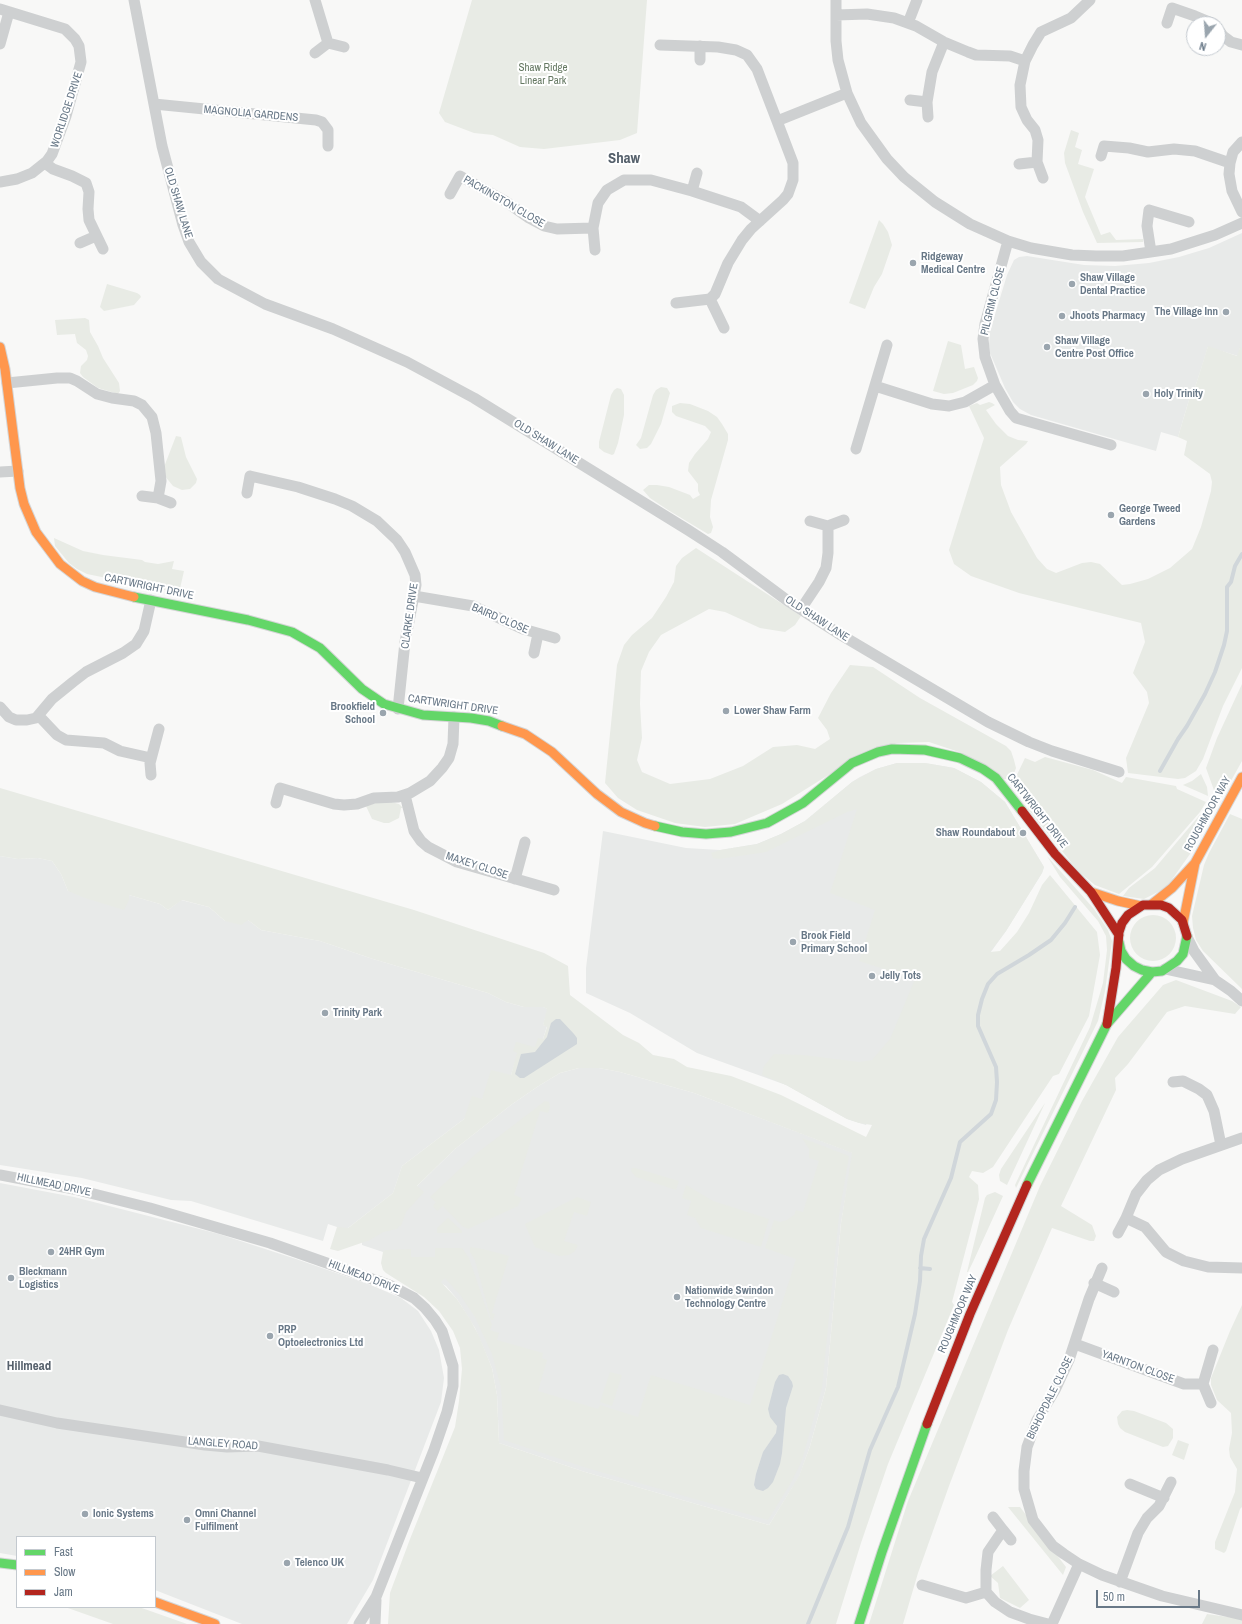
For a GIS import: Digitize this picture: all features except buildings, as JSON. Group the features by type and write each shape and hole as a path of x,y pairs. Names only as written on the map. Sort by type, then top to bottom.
{"street":[{"name":"OLD SHAW LANE","path":"134,0 163,152 183,225 189,242 201,262 218,279 265,304 333,329 407,362 451,385 506,417 682,526 722,552 801,609 951,701 1011,734 1052,751 1119,772"},
{"path":"315,0 328,42"},
{"path":"836,0 836,51 843,82 861,123 887,159 904,177 925,196 953,215 1008,241 1041,250 1072,255 1114,256 1151,252 1183,246 1215,235 1242,223"},
{"path":"908,22 917,0"},
{"path":"1043,178 1037,162 1037,135 1023,114 1020,100 1020,85 1025,61 1041,32 1071,18 1090,0"},
{"path":"1166,23 1172,8 1195,16"},
{"path":"0,44 5,10"},
{"name":"WORLIDGE DRIVE","path":"0,182 26,176 45,163 52,154 80,70 81,62 81,53 75,39 65,29 5,10"},
{"path":"836,15 876,15 908,22 944,42 976,55 1010,56 1025,61"},
{"path":"1226,37 1231,42 1242,45"},
{"path":"328,42 344,47"},
{"path":"315,53 328,42"},
{"path":"928,117 927,102 932,72 944,42"},
{"path":"660,45 700,46 736,50 750,58 757,69 793,163 792,186 783,200 746,235 737,247 728,263 715,294 710,299 676,303"},
{"path":"700,46 700,60"},
{"path":"777,121 847,93"},
{"path":"910,100 927,102"},
{"name":"MAGNOLIA GARDENS","path":"154,104 316,120 322,122 328,130 328,146"},
{"path":"1242,142 1233,152 1229,174 1230,187 1242,212"},
{"path":"1101,156 1104,146 1129,148 1148,152 1174,149 1195,151 1230,163"},
{"path":"1019,164 1037,162"},
{"path":"45,163 53,169 86,183 89,192 88,214 96,236 103,249"},
{"path":"692,191 697,173"},
{"name":"PACKINGTON CLOSE","path":"450,194 460,176 505,201 529,218 544,226 557,229 592,228"},
{"path":"595,250 592,228 596,210 602,196 612,186 624,180 651,180 692,191 741,207 760,222"},
{"path":"1151,252 1147,226 1149,210 1189,222"},
{"path":"80,243 96,236"},
{"name":"PILGRIM CLOSE","path":"1008,241 983,333 985,357 996,385 1010,411 1016,418 1111,445"},
{"path":"710,299 724,328"},
{"path":"856,449 888,344"},
{"name":"CARTWRIGHT DRIVE","path":"0,347 8,383 20,488 29,518 46,547 60,564 82,581 95,587 248,620 292,632 320,648 362,689 373,698 384,704 423,715 489,721 525,734 552,752 597,794 621,812 645,823 682,832 706,834 731,832 767,824 803,803 843,769 878,752 892,749 908,749 925,750 954,756 972,763 996,778 1014,799 1055,854 1090,892 1119,938"},
{"path":"8,383 70,378 96,394 134,401 142,405 152,417 156,433 161,484 158,498"},
{"path":"875,386 932,404 949,406 965,402 996,385"},
{"path":"0,472 18,471"},
{"name":"CLARKE DRIVE","path":"247,493 250,476 318,493 344,502 364,513 388,531 405,552 415,576 414,596 405,642 398,709"},
{"path":"142,496 158,498 170,503"},
{"path":"810,521 828,526 844,520"},
{"path":"801,609 819,582 826,568 828,554 828,526"},
{"name":"BAIRD CLOSE","path":"414,596 473,606 520,627 538,634 555,638"},
{"path":"0,707 9,717 16,720 31,720 39,716 52,699 86,672 123,653 136,644 144,631 151,600"},
{"name":"BAIRD CLOSE","path":"534,653 538,634"},
{"path":"39,716 57,735 66,740 104,743 120,751 151,758"},
{"path":"276,802 280,788 334,804 344,805 357,804 374,798 405,795 430,781 446,763 452,751 454,717"},
{"path":"152,775 150,768 151,758 159,729"},
{"name":"ROUGHMOOR WAY","path":"1152,904 1172,888 1195,862 1242,777"},
{"name":"MAXEY CLOSE","path":"405,795 414,831 421,841 428,847 457,862 554,890"},
{"name":"MAXEY CLOSE","path":"515,879 526,842"},
{"name":"ROUGHMOOR WAY","path":"1183,923 1195,862"},
{"name":"CARTWRIGHT DRIVE","path":"1090,892 1118,901 1141,906"},
{"name":"ROUGHMOOR WAY","path":"1107,1024 1119,938 1122,923 1128,915 1141,906 1152,904 1161,905 1169,908 1176,914 1183,923 1187,937"},
{"path":"1119,938 1121,951 1130,963 1142,970 1152,972 1165,969 1177,961 1183,954 1187,937"},
{"path":"1187,937 1194,951 1215,980 1242,1001"},
{"path":"1165,969 1215,980"},
{"name":"ROUGHMOOR WAY","path":"859,1624 907,1480 970,1314 1034,1170 1107,1024 1152,972"},
{"path":"1173,1082 1183,1081 1207,1095 1214,1111 1221,1145"},
{"path":"1118,1233 1136,1194 1154,1173 1169,1164 1242,1138"},
{"name":"HILLMEAD DRIVE","path":"0,1175 100,1195 208,1224 270,1243 389,1285 414,1298 425,1308 442,1331 453,1366 453,1386 447,1412 376,1597 359,1624"},
{"path":"1126,1218 1145,1227 1166,1252 1179,1259 1208,1267 1242,1268"},
{"name":"BISHOPDALE CLOSE","path":"1102,1268 1094,1283 1075,1344 1063,1374 1030,1435 1024,1471 1024,1489 1033,1520 1053,1546 1079,1564 1120,1582 1162,1596 1242,1615"},
{"path":"1094,1283 1114,1292"},
{"name":"YARNTON CLOSE","path":"1075,1344 1184,1384 1203,1384"},
{"path":"1211,1402 1203,1384 1213,1350"},
{"name":"LANGLEY ROAD","path":"0,1410 57,1423 205,1445 227,1447 258,1446 388,1470 422,1478"},
{"path":"1120,1582 1138,1533 1147,1518 1159,1506 1171,1482"},
{"path":"1130,1484 1164,1498"},
{"path":"993,1516 1011,1540"},
{"path":"1003,1530 988,1552 986,1592 995,1602 1010,1612 1048,1624"},
{"path":"0,1563 16,1565"},
{"path":"1052,1624 1079,1564"},
{"path":"922,1585 966,1598 986,1592"},
{"name":"HILLMEAD DRIVE","path":"375,1624 376,1597"},
{"path":"156,1602 215,1624"}],"shaded area":[{"path":"1242,233 1242,348 1240,348 1238,356 1208,347 1193,394 1191,393 1178,437 1161,432 1156,451 1031,415 1020,409 1013,402 1005,388 990,353 989,344 990,331 1007,275 1014,260 1019,257 1027,256 1084,265 1115,266 1149,263 1179,257 1209,248"},
{"name":"Brook Field Primary School","path":"897,763 925,763 954,768 981,782 1005,802 1044,867 1042,873 1006,931 866,1125 847,1119 786,1085 697,1053 630,1013 586,993 586,968 603,831 686,848 720,850 757,844 781,834 805,821 860,777 876,769"},
{"name":"Trinity Park","path":"0,856 18,859 38,858 52,861 61,874 68,891 129,895 160,904 168,910 181,900 209,907 225,921 248,920 261,930 320,941 373,959 488,993 506,1002 524,1007 543,1007 548,1009 543,1025 547,1026 543,1039 535,1048 518,1053 511,1075 482,1099 464,1119 402,1166 393,1193 348,1228 343,1229 328,1224 323,1241 191,1201 171,1200 82,1178 0,1165"},
{"path":"556,1019 560,1019 574,1034 577,1038 577,1044 524,1078 520,1078 515,1074 521,1054 535,1052 547,1037 551,1023"},
{"path":"579,1068 599,1068 620,1072 694,1093 853,1153 841,1223 826,1388 810,1446 799,1477 769,1525 585,1472 499,1443 497,1395 492,1368 475,1328 457,1299 446,1286 389,1254 362,1245 362,1240 455,1149 511,1105 537,1087 560,1073"},
{"path":"0,1183 74,1197 219,1234 296,1259 371,1285 401,1298 418,1311 431,1331 439,1350 444,1378 441,1402 373,1580 347,1624 242,1624 156,1590 156,1536 16,1536 16,1556 0,1553"},
{"path":"783,1374 788,1376 793,1386 786,1408 782,1453 780,1464 773,1482 763,1491 756,1489 754,1485 763,1452 776,1433 777,1426 770,1417 768,1409 775,1382 779,1375"}],"green space":[{"name":"Shaw Ridge Linear Park","path":"472,0 647,0 637,133 620,140 544,149 520,147 493,135 474,133 445,122 439,113"},
{"path":"1071,130 1079,133 1075,147 1082,150 1078,164 1094,169 1085,197 1101,235 1110,232 1116,240 1143,239 1143,242 1097,243 1083,212 1065,163 1064,153"},
{"path":"879,220 888,232 892,245 882,274 874,287 865,309 849,303"},
{"path":"107,284 137,293 141,297 134,305 104,311 100,307"},
{"path":"85,318 89,320 90,332 103,358 119,383 120,391 118,394 98,388 80,373 81,366 87,360 88,356 86,350 77,343 75,334 57,335 55,320"},
{"path":"948,341 961,345 965,369 974,367 978,378 973,385 953,393 944,394 933,391"},
{"path":"1208,346 1237,356 1240,347 1242,348 1242,668 1223,706 1203,759 1196,771 1185,778 1178,779 1128,773 1126,758 1149,703 1147,692 1133,673 1145,642 1141,623 1019,593 971,576 954,564 949,550 984,438 969,406 977,403 980,405 989,402 992,403 995,405 986,410 996,424 1008,436 1018,440 1028,441 1000,467 1001,485 1011,512 1037,558 1047,569 1056,573 1082,563 1091,562 1100,564 1122,585 1130,584 1148,579 1170,568 1192,549 1201,527 1211,491 1212,482 1210,474 1184,455 1187,441 1178,437 1191,393 1193,394"},
{"path":"661,387 667,388 670,393 661,424 651,444 647,448 640,449 636,445 641,438 653,395 656,390"},
{"path":"617,388 621,389 624,395 624,415 618,443 614,454 612,455 599,448 599,442 611,395"},
{"path":"680,403 690,404 708,411 717,417 728,434 728,440 711,500 710,517 713,527 711,533 708,534 650,498 643,490 649,485 657,485 669,487 690,495 693,499 700,495 698,491 698,484 688,471 689,463 708,439 711,432 705,426 676,416 672,412 672,406"},
{"path":"176,436 181,437 186,457 197,479 196,483 190,489 182,490 173,486 164,475 164,467"},
{"path":"54,538 83,551 103,555 142,560 145,562 158,564 174,561 172,569 184,571 179,593 87,574 69,563 55,546"},
{"path":"696,548 801,616 795,625 785,632 760,628 725,612 709,609 661,635 649,652 641,671 640,704 642,738 637,760 642,772 670,784 710,779 743,766 773,747 797,745 815,749 830,739 827,730 818,718 831,693 850,665 873,667 920,698 1006,746 1011,751 1016,768 1013,776 1009,779 1004,779 962,753 929,742 897,743 838,769 782,804 735,824 705,827 675,823 637,810 618,798 605,783 617,665 624,645 632,635 652,618 666,597 674,582 676,566 682,558"},
{"path":"1242,684 1242,761 1222,797 1215,793 1206,768 1217,738"},
{"path":"1045,757 1093,770 1122,783 1126,777 1176,786 1177,789 1206,802 1200,812 1152,867 1119,894 1095,885 1079,872 1028,809 1029,801 1027,797 1019,786 1013,783 1025,758 1035,762"},
{"path":"897,763 925,763 954,768 981,782 1005,802 1044,867 1042,873 1006,931 990,952 1000,951 1017,932 1029,913 1042,885 1050,875 1097,932 1100,955 1089,1016 1059,1074 1053,1076 993,1167 983,1173 972,1171 969,1177 978,1185 979,1199 952,1302 954,1305 888,1464 861,1543 836,1624 388,1624 390,1593 455,1427 462,1369 460,1348 453,1331 439,1311 424,1297 383,1270 381,1263 383,1252 385,1250 411,1249 411,1257 435,1257 435,1248 462,1248 469,1258 492,1325 490,1330 499,1333 497,1340 543,1353 542,1358 547,1360 538,1391 598,1409 600,1405 638,1417 651,1375 750,1405 796,1259 765,1248 774,1220 780,1222 787,1220 794,1215 796,1210 803,1212 819,1161 809,1158 809,1149 802,1138 849,1156 839,1215 822,1388 802,1460 792,1481 768,1520 587,1468 504,1440 501,1388 492,1354 475,1317 461,1296 445,1278 441,1282 457,1299 470,1319 479,1336 492,1368 497,1395 499,1443 585,1472 769,1525 799,1476 810,1446 826,1388 841,1223 852,1153 694,1093 620,1072 599,1068 579,1068 560,1073 537,1087 511,1105 455,1149 417,1186 424,1192 406,1212 401,1226 397,1229 383,1232 370,1240 338,1251 330,1249 337,1227 348,1228 393,1193 402,1166 464,1119 472,1096 482,1099 491,1070 511,1075 517,1053 513,1051 516,1042 535,1047 538,1038 543,1039 547,1027 543,1025 547,1009 543,1007 524,1007 506,1002 488,993 373,959 320,941 261,930 248,920 241,925 225,921 209,907 182,900 168,910 160,904 129,895 129,900 124,910 85,898 68,891 61,874 52,861 38,858 18,859 0,856 0,788 414,910 544,953 568,966 570,995 623,1035 639,1043 653,1055 674,1059 687,1067 731,1076 781,1095 866,1137 872,1125 847,1119 786,1085 762,1075 764,1066 774,1054 803,1055 859,1062 872,1060 890,1039 915,979 859,961 875,910 830,893 857,809 847,812 766,852 719,859 713,858 711,853 720,850 757,844 781,834 805,821 852,782 876,769","holes":["793,1386 786,1408 782,1453 776,1475 756,1489 754,1485 756,1474 763,1452 776,1433"]},
{"path":"1201,774 1207,787 1208,796 1183,785 1192,781"},
{"path":"391,802 399,804 403,808 401,808 399,818 389,823 372,819 366,806 375,803"},
{"path":"1209,804 1216,807 1209,821 1190,854 1166,888 1144,899 1123,896 1129,888 1155,868"},
{"path":"1230,814 1242,819 1242,989 1203,951 1196,940 1192,916 1204,865"},
{"path":"1047,856 1094,909 1108,930 1112,941 1105,991 1098,1021 1016,1188 1015,1185 1090,1027 1103,983 1107,950 1106,936 1098,921 1060,877"},
{"path":"1153,915 1166,919 1172,925 1176,938 1172,951 1166,957 1153,961 1140,957 1134,951 1130,938 1134,925 1140,919"},
{"path":"1176,980 1232,1001 1241,1007 1235,1014 1185,1006 1167,1012 1128,1064 1115,1078 1116,1090 1061,1206 1092,1225 1096,1236 1094,1241 1052,1228 1008,1330 949,1486 918,1573 903,1624 869,1624 908,1501 1040,1186 1082,1101 1118,1037 1163,985"},
{"path":"545,1101 549,1102 550,1107 548,1113 540,1111 514,1195 522,1198 518,1206 468,1229 462,1226 443,1206 437,1211 433,1206 436,1202 430,1197 477,1153"},
{"path":"1045,1103 1007,1185 1000,1181 999,1175 1001,1169"},
{"path":"632,1168 679,1181 676,1190 636,1177 631,1171"},
{"path":"686,1185 713,1201 769,1219 761,1247 701,1228 695,1218 687,1215 691,1201 682,1198"},
{"path":"995,1192 1003,1196 967,1272 985,1198 987,1195"},
{"path":"577,1197 591,1202 587,1216 574,1212 564,1241 578,1245 575,1251 569,1255 559,1256 535,1247 525,1224"},
{"path":"448,1218 462,1231 462,1233 437,1233 437,1228"},
{"path":"470,1247 509,1256 492,1313 495,1314 493,1320 491,1320 475,1260 470,1252"},
{"path":"1242,1305 1242,1507 1224,1553 1215,1549 1215,1542 1235,1492 1237,1469 1230,1457 1229,1449 1232,1433 1231,1413 1217,1400 1211,1385 1211,1378"},
{"path":"610,1372 622,1375 612,1406 600,1402"},
{"path":"1122,1411 1134,1411 1166,1423 1173,1429 1173,1438 1168,1446 1163,1447 1125,1432 1120,1428 1117,1417"},
{"path":"1178,1440 1189,1444 1184,1460 1172,1455"},
{"path":"1008,1507 1020,1507 1066,1567 1063,1575"},
{"path":"1003,1566 1029,1600 1020,1608 1000,1598 998,1583 990,1576"},
{"path":"68,1608 142,1608 187,1624 113,1624"},
{"path":"1207,1614 1242,1619 1242,1624 1202,1624"}],"waterway":[{"path":"1160,771 1205,694 1215,672 1227,631 1227,587 1231,582 1235,566 1242,554"},
{"path":"808,1624 848,1527 870,1450 898,1387 915,1314 924,1239 951,1178 960,1142 991,1114 996,1100 996,1067 978,1026 978,1015 982,999 988,984 997,974 1051,940 1065,923 1075,907"},
{"path":"920,1268 930,1269"}],"traffic: fast":[{"path":"134,597 248,620 292,632 320,648 362,689 384,704 423,715 471,718 489,721 502,726"},
{"path":"655,826 682,832 706,834 731,832 767,823 803,803 852,763 878,752 892,749 925,750 960,758 983,769 996,778 1022,811"},
{"path":"1119,942 1121,951 1126,959 1134,966 1142,970 1152,972 1162,971 1177,961 1183,954 1187,936"},
{"path":"1027,1185 1107,1024 1152,972"},
{"path":"859,1624 882,1552 927,1424"},
{"path":"0,1563 16,1565"}],"traffic: slow":[{"path":"0,347 5,369 20,488 24,504 36,532 60,564 82,581 95,587 134,597"},
{"path":"502,726 525,734 552,752 597,794 621,812 655,826"},
{"path":"1152,904 1172,888 1195,863 1242,777"},
{"path":"1183,923 1195,863"},
{"path":"1091,892 1118,901 1141,906"},
{"path":"156,1602 215,1624"}],"traffic: jam":[{"path":"1022,811 1055,854 1091,892 1119,935"},
{"path":"1107,1024 1116,968 1119,932 1122,923 1128,915 1143,905 1161,905 1169,908 1182,920 1187,936"},
{"path":"927,1424 970,1314 1027,1185"}],"place":[{"name":"Ridgeway Medical Centre","path":"913,263"},
{"name":"Shaw Village Dental Practice","path":"1072,284"},
{"name":"The Village Inn","path":"1226,312"},
{"name":"Jhoots Pharmacy","path":"1062,316"},
{"name":"Shaw Village Centre Post Office","path":"1047,347"},
{"name":"Holy Trinity","path":"1146,394"},
{"name":"George Tweed Gardens","path":"1111,515"},
{"name":"Lower Shaw Farm","path":"726,711"},
{"name":"Brookfield School","path":"383,713"},
{"name":"Shaw Roundabout","path":"1023,833"},
{"name":"Brook Field Primary School","path":"793,942"},
{"name":"Jelly Tots","path":"872,976"},
{"name":"Trinity Park","path":"325,1013"},
{"name":"24HR Gym","path":"51,1252"},
{"name":"Bleckmann Logistics","path":"11,1278"},
{"name":"Nationwide Swindon Technology Centre","path":"677,1297"},
{"name":"PRP Optoelectronics Ltd","path":"270,1336"},
{"name":"Ionic Systems","path":"85,1514"},
{"name":"Omni Channel Fulfilment","path":"187,1520"},
{"name":"Telenco UK","path":"287,1563"}],"district":[{"name":"Shaw","path":"624,159"},
{"name":"Hillmead","path":"29,1367"}]}
